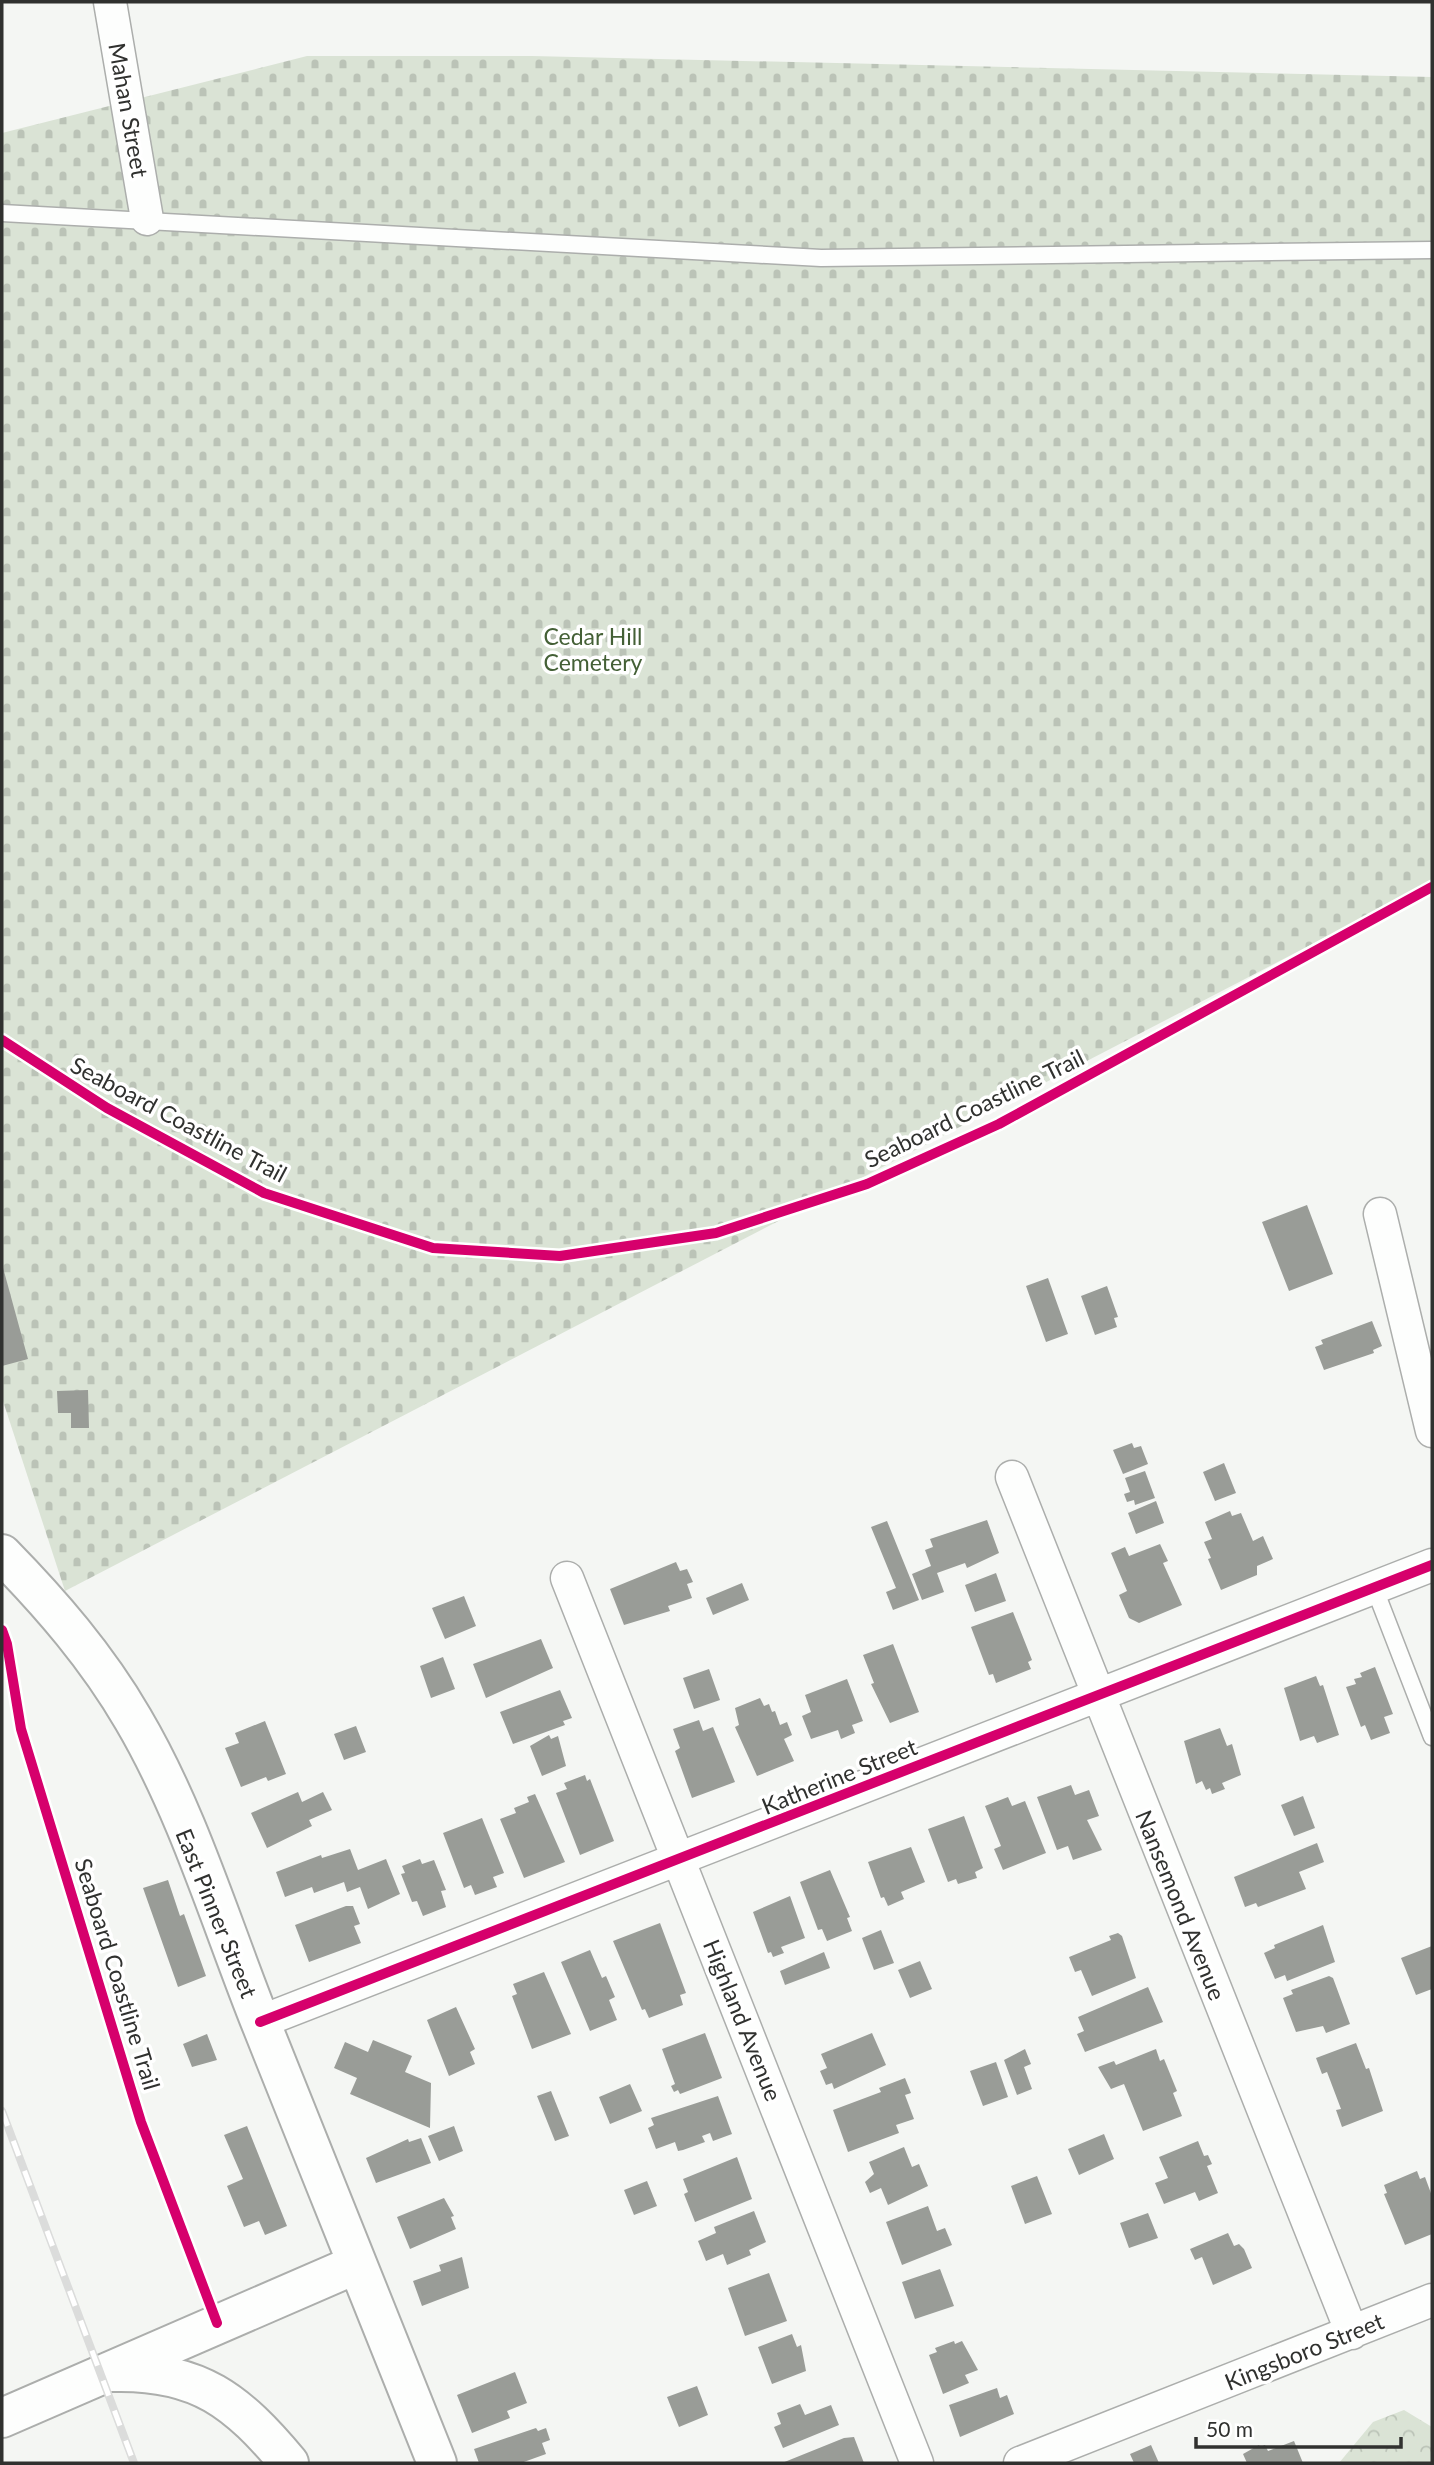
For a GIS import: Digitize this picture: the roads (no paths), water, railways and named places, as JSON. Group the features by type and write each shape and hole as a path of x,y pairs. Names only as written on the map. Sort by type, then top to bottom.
{"main road":[{"name":"East Pinner Street","path":"2,1554 79,1639 118,1695 152,1755 203,1873 437,2463"},
{"path":"2,2418 101,2372 357,2264"},
{"path":"101,2372 157,2372 189,2380 213,2390 250,2418 289,2463"}],"street":[{"name":"Mahan Street","path":"110,2 147,219"},
{"path":"1380,1214 1432,1431"},
{"name":"Nansemond Avenue","path":"1013,1477 1352,2333"},
{"name":"Katherine Street","path":"260,2022 680,1861 1432,1565"},
{"name":"Highland Avenue","path":"567,1578 917,2463"},
{"name":"Kingsboro Street","path":"1020,2463 1432,2300"}],"lane":[{"path":"2,213 821,258 1432,250"},
{"path":"1374,1587 1432,1737"}],"railway":[{"path":"2,2111 134,2463"}],"park label":[{"name":"Cedar Hill Cemetery","path":"593,649"}]}
